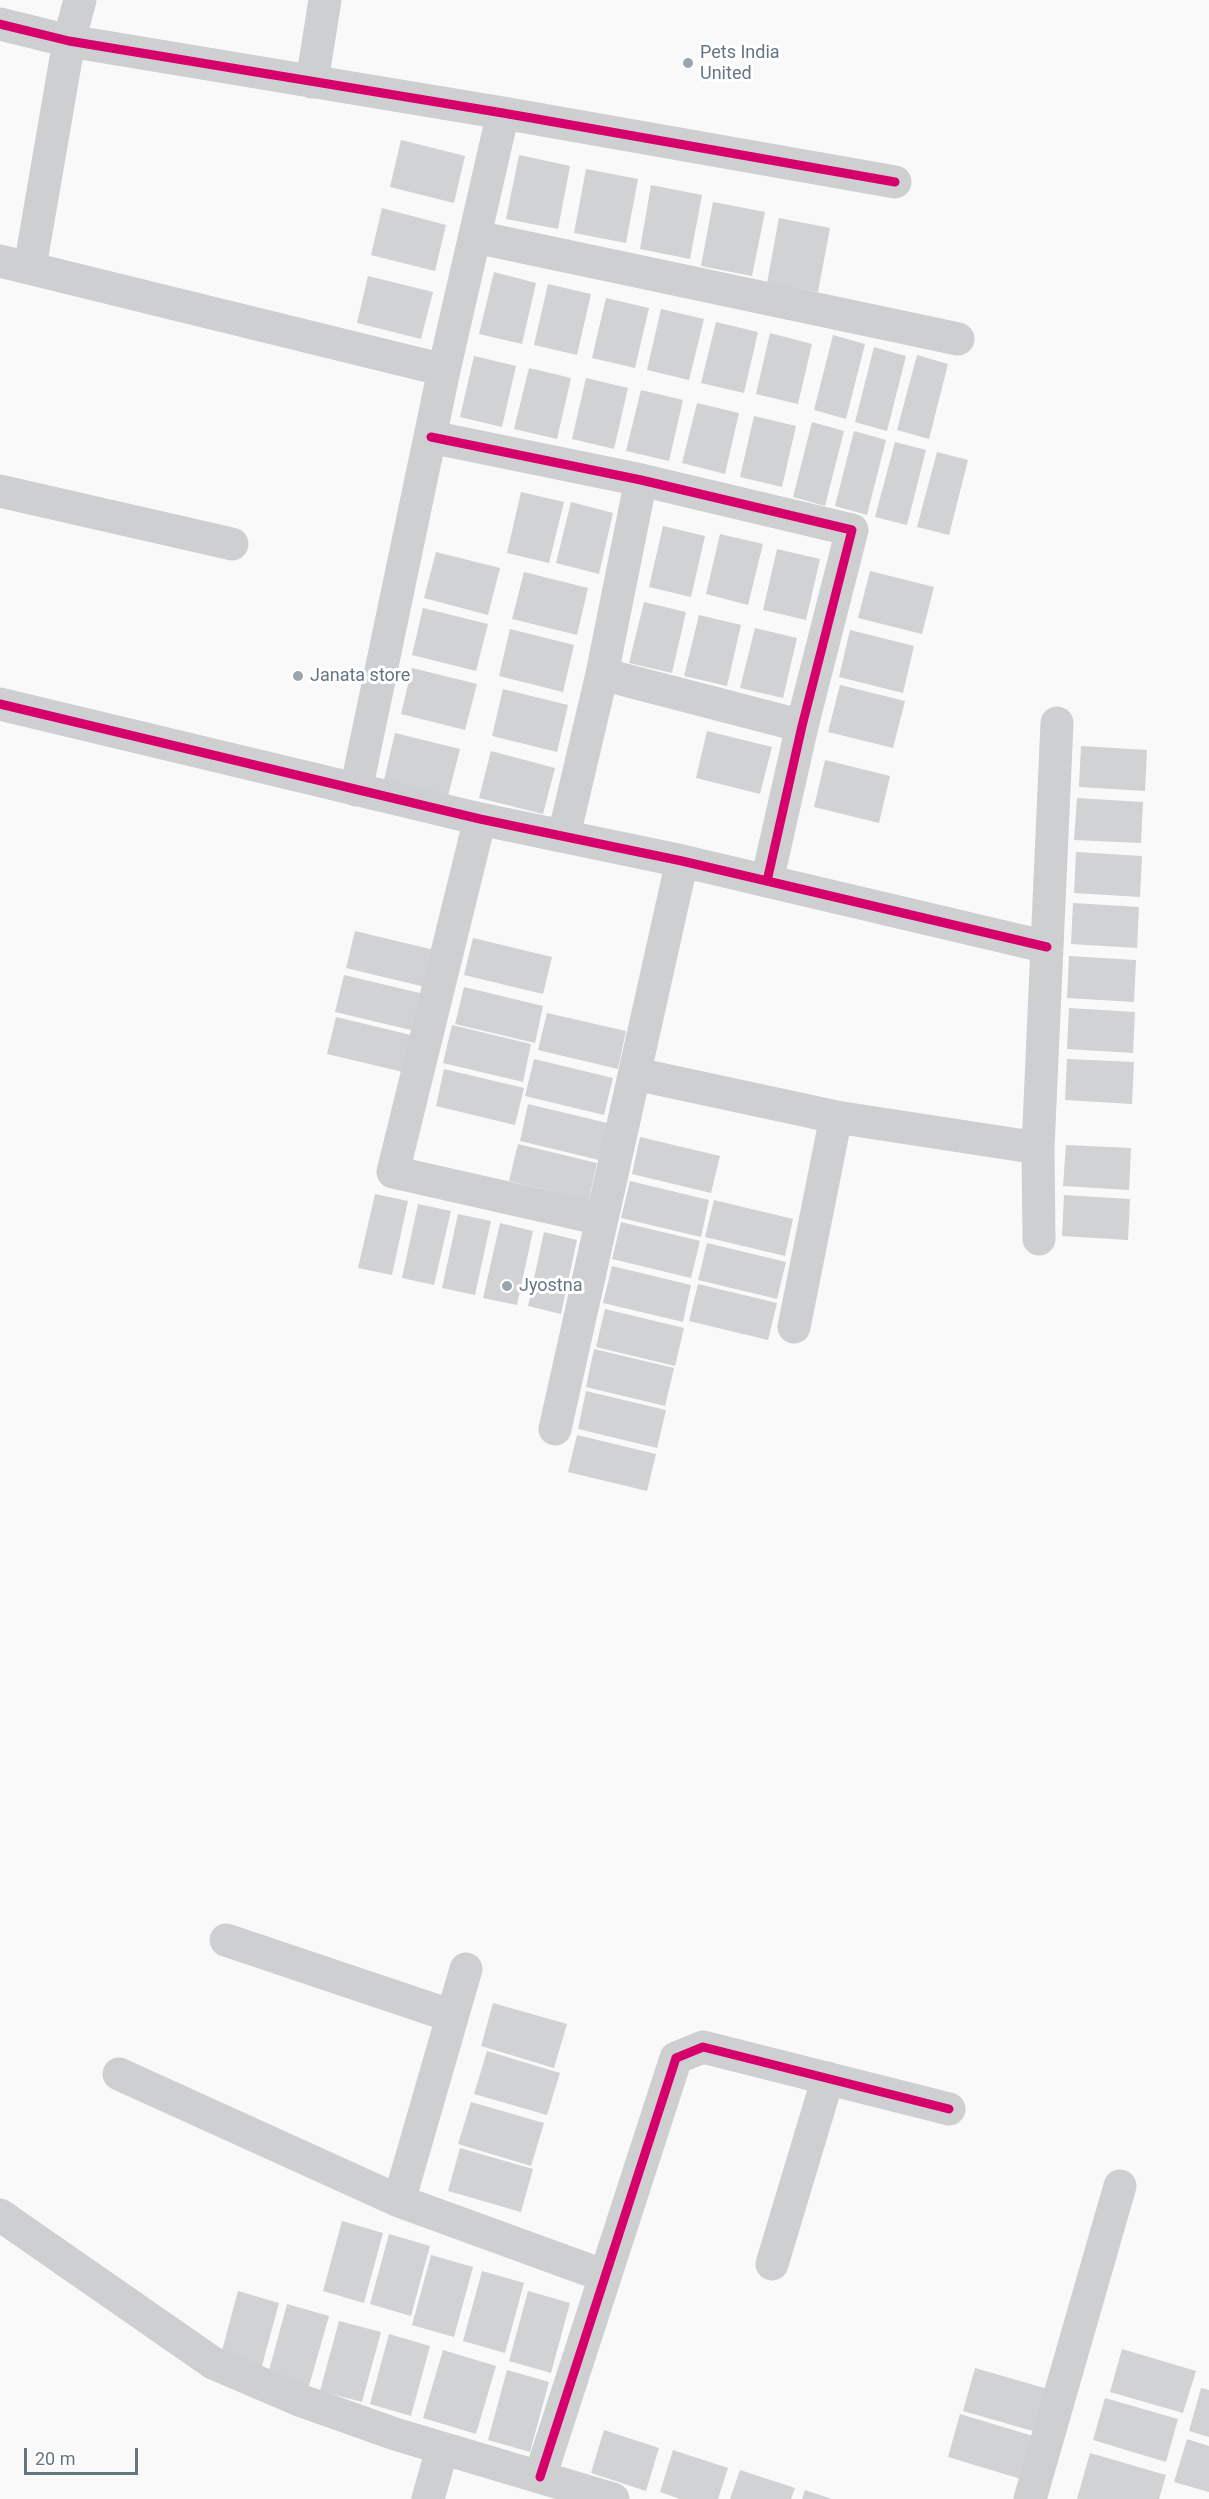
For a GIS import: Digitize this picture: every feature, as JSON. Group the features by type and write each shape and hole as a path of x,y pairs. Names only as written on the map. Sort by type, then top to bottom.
{"street":[{"path":"80,0 15,264 444,370"},
{"path":"312,82 325,0"},
{"path":"0,24 69,41 503,113 895,182"},
{"path":"356,790 444,370 503,113"},
{"path":"476,237 958,339"},
{"path":"431,437 641,480 852,530 802,726 767,881"},
{"path":"564,835 602,674 641,480"},
{"path":"0,491 232,544"},
{"path":"602,674 802,726"},
{"path":"0,704 480,819 682,861 1047,947"},
{"path":"1040,1239 1038,1148 1057,723"},
{"path":"480,819 393,1172 601,1220"},
{"path":"555,1429 682,861"},
{"path":"636,1074 836,1117 1038,1148"},
{"path":"794,1327 836,1117"},
{"path":"226,1940 452,2016"},
{"path":"399,2201 466,1969"},
{"path":"540,2477 676,2058 703,2047 949,2109"},
{"path":"119,2074 399,2201 605,2276"},
{"path":"772,2264 828,2078"},
{"path":"1030,2499 1120,2186"},
{"path":"0,2215 213,2363 302,2401 442,2449 613,2499"},
{"path":"428,2499 442,2449"}],"building":[{"path":"401,140 465,156 454,203 390,187"},
{"path":"519,155 570,166 558,229 506,219"},
{"path":"586,169 638,179 626,243 574,233"},
{"path":"651,185 702,195 690,259 640,249"},
{"path":"713,202 765,212 752,276 701,266"},
{"path":"382,208 446,225 435,271 371,255"},
{"path":"779,218 830,228 818,292 767,283"},
{"path":"494,272 536,283 522,344 479,334"},
{"path":"368,276 433,292 421,339 357,323"},
{"path":"548,284 591,294 577,355 534,345"},
{"path":"606,298 649,308 635,368 592,358"},
{"path":"661,309 704,319 689,380 647,370"},
{"path":"716,322 758,332 744,393 701,383"},
{"path":"770,333 812,344 798,404 756,394"},
{"path":"833,335 865,344 846,419 814,410"},
{"path":"874,347 906,356 887,431 855,422"},
{"path":"917,355 948,364 929,439 897,430"},
{"path":"474,356 516,366 502,427 460,417"},
{"path":"529,368 571,378 557,439 514,429"},
{"path":"586,378 628,388 614,449 572,439"},
{"path":"641,390 683,400 669,461 626,451"},
{"path":"697,403 739,413 725,474 682,463"},
{"path":"754,416 796,426 782,487 740,477"},
{"path":"812,422 844,431 825,506 793,497"},
{"path":"854,431 886,440 867,515 835,506"},
{"path":"895,442 926,450 907,525 875,517"},
{"path":"937,452 968,460 949,535 917,527"},
{"path":"521,492 564,502 549,563 507,553"},
{"path":"571,502 613,513 599,574 556,563"},
{"path":"663,526 705,536 691,597 649,587"},
{"path":"720,534 763,544 748,605 706,594"},
{"path":"777,549 820,559 806,620 763,610"},
{"path":"436,552 500,568 488,615 424,598"},
{"path":"870,571 934,587 922,634 858,618"},
{"path":"524,572 588,588 577,635 512,619"},
{"path":"644,602 686,612 672,673 629,663"},
{"path":"423,608 488,624 476,671 412,655"},
{"path":"699,615 741,625 727,686 684,676"},
{"path":"755,628 797,638 783,698 740,688"},
{"path":"510,629 574,645 563,692 499,676"},
{"path":"850,630 914,646 903,693 839,677"},
{"path":"412,668 477,684 465,730 401,714"},
{"path":"840,685 905,701 893,748 828,732"},
{"path":"503,689 568,705 557,752 492,736"},
{"path":"707,731 772,747 760,794 696,778"},
{"path":"395,733 460,749 448,796 384,780"},
{"path":"1081,746 1147,750 1145,791 1079,787"},
{"path":"491,751 555,768 543,814 479,798"},
{"path":"825,760 890,776 879,823 814,807"},
{"path":"1077,798 1143,802 1141,843 1074,840"},
{"path":"1076,852 1142,856 1140,897 1074,893"},
{"path":"1073,903 1139,907 1137,948 1071,944"},
{"path":"355,931 434,950 425,987 346,968"},
{"path":"473,938 552,957 543,994 464,975"},
{"path":"1069,956 1136,960 1134,1002 1067,998"},
{"path":"344,975 424,994 415,1031 335,1012"},
{"path":"464,987 543,1006 535,1043 455,1024"},
{"path":"1069,1008 1135,1012 1133,1053 1067,1049"},
{"path":"547,1013 626,1031 618,1069 538,1050"},
{"path":"336,1017 415,1036 407,1073 327,1054"},
{"path":"452,1025 531,1044 523,1082 443,1063"},
{"path":"534,1059 613,1078 604,1115 525,1096"},
{"path":"1067,1059 1134,1062 1132,1104 1065,1100"},
{"path":"444,1069 524,1088 515,1125 436,1106"},
{"path":"528,1104 607,1123 599,1160 520,1141"},
{"path":"640,1137 720,1156 711,1193 632,1174"},
{"path":"518,1144 597,1163 589,1200 509,1181"},
{"path":"1066,1145 1131,1148 1129,1190 1063,1186"},
{"path":"630,1181 709,1200 701,1237 621,1218"},
{"path":"375,1194 408,1201 392,1275 358,1268"},
{"path":"1064,1195 1130,1199 1128,1240 1062,1236"},
{"path":"714,1200 793,1219 785,1256 705,1237"},
{"path":"418,1204 451,1211 434,1285 402,1278"},
{"path":"458,1214 491,1221 475,1295 442,1288"},
{"path":"621,1222 700,1241 691,1278 612,1259"},
{"path":"500,1223 533,1231 517,1305 483,1298"},
{"path":"544,1232 577,1240 561,1314 528,1306"},
{"path":"707,1243 786,1262 777,1299 698,1280"},
{"path":"612,1266 691,1285 683,1322 603,1303"},
{"path":"698,1284 777,1303 768,1340 689,1321"},
{"path":"605,1309 684,1328 675,1366 596,1347"},
{"path":"594,1349 674,1368 665,1406 586,1387"},
{"path":"586,1391 666,1410 657,1448 578,1429"},
{"path":"577,1435 656,1454 647,1491 568,1472"},
{"path":"493,2003 567,2024 554,2068 481,2046"},
{"path":"487,2051 560,2073 547,2115 474,2094"},
{"path":"471,2102 544,2123 531,2166 458,2144"},
{"path":"460,2148 533,2169 521,2212 448,2191"},
{"path":"342,2221 383,2233 364,2303 323,2291"},
{"path":"389,2234 430,2246 411,2316 370,2304"},
{"path":"431,2255 473,2267 454,2337 412,2325"},
{"path":"482,2271 524,2283 505,2353 463,2341"},
{"path":"238,2291 279,2303 260,2373 219,2362"},
{"path":"528,2291 570,2303 551,2373 509,2361"},
{"path":"287,2304 329,2316 309,2386 268,2374"},
{"path":"339,2321 381,2332 362,2402 320,2391"},
{"path":"389,2334 430,2346 411,2416 370,2404"},
{"path":"1122,2349 1196,2371 1183,2413 1110,2392"},
{"path":"443,2350 496,2366 476,2434 423,2418"},
{"path":"975,2368 1048,2389 1036,2432 963,2411"},
{"path":"507,2370 549,2382 530,2452 488,2440"},
{"path":"1201,2388 1209,2390 1209,2437 1189,2431"},
{"path":"1105,2398 1178,2419 1166,2462 1093,2440"},
{"path":"960,2414 1033,2436 1021,2479 948,2457"},
{"path":"604,2430 659,2448 646,2491 591,2473"},
{"path":"1187,2439 1209,2446 1209,2492 1174,2482"},
{"path":"673,2450 728,2468 718,2499 680,2499 660,2492"},
{"path":"1090,2453 1166,2475 1159,2499 1077,2499"},
{"path":"740,2470 795,2488 791,2499 730,2499"},
{"path":"805,2490 832,2499 802,2499"}],"cycle path":[{"path":"0,24 69,41 503,113 895,182"},
{"path":"431,437 641,480 852,530 802,726 767,881"},
{"path":"0,704 480,819 682,861 1047,947"},
{"path":"540,2477 676,2058 703,2047 949,2109"}],"place":[{"name":"Pets India United","path":"688,63"},
{"name":"Janata store","path":"298,676"},
{"name":"Jyostna","path":"507,1286"}]}
